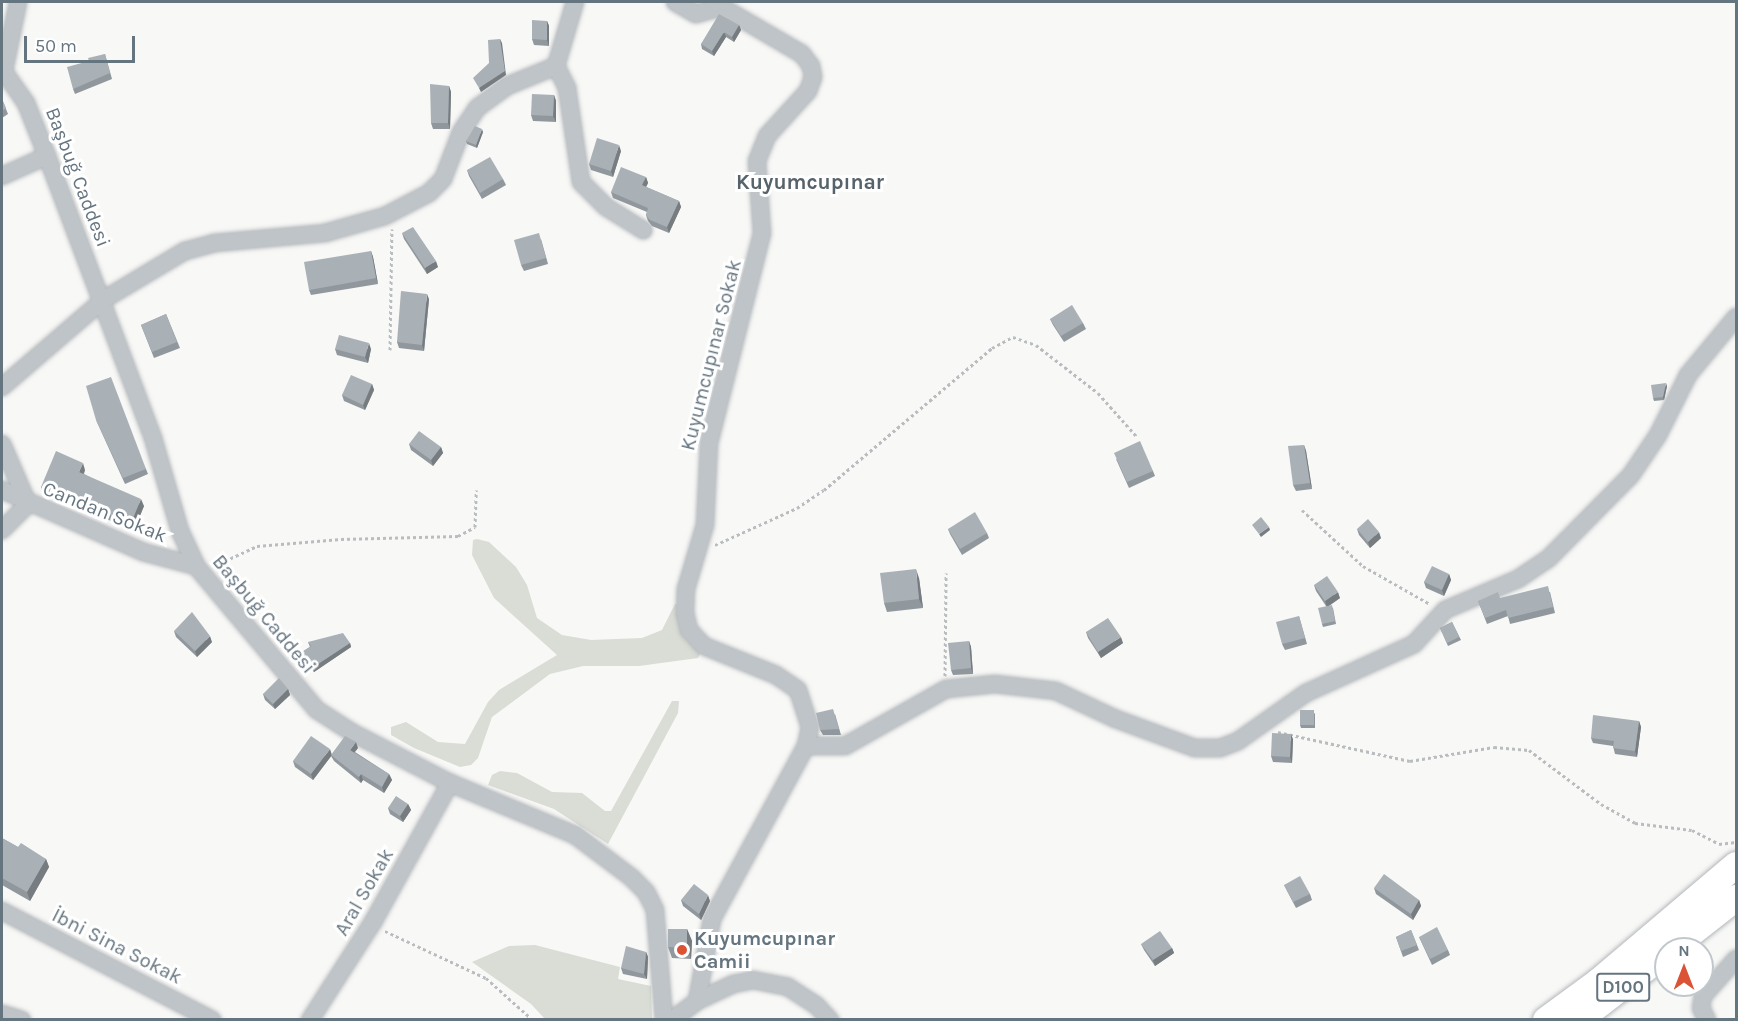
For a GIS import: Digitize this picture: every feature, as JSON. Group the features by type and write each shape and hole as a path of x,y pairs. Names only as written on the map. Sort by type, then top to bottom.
{"highway":[{"name":"D100","path":"1546,1020 1598,982 1737,865"},
{"path":"1687,937 1737,898"},
{"name":"D100","path":"1579,1020 1654,962"}],"street":[{"path":"3,70 18,2"},
{"path":"575,2 556,66 567,88 581,182 606,207 643,230"},
{"name":"Kuyumcupınar Sokak","path":"675,2 696,14 716,5 802,54 811,66 813,76 808,92 767,136 756,161 762,233 709,443 705,525 700,552 684,599 689,630 704,646 776,675 798,690 809,714 806,746 721,897 706,938 697,1001"},
{"path":"2,387 103,300 165,262 201,245 325,233 391,213 429,193 443,179 461,132 477,108 507,86 556,66"},
{"name":"Başbuğ Caddesi","path":"3,70 26,103 47,156 153,438 180,531 199,570 317,710 353,733 450,783 575,835 617,865 646,892 658,926 664,1020"},
{"path":"2,176 47,156"},
{"path":"806,746 835,748 854,742 945,689 995,684 1043,688 1195,748 1220,748 1245,736 1306,693 1414,644 1445,610 1518,579 1548,559 1631,475 1658,435 1688,375 1737,317"},
{"path":"2,444 28,504 2,530"},
{"name":"Candan Sokak","path":"2,490 28,504 143,552 199,570"},
{"name":"Aral Sokak","path":"310,1020 373,922 450,783"},
{"name":"İbni Sina Sokak","path":"2,912 212,1020"},
{"path":"1707,1020 1701,1008 1703,996 1737,959"},
{"path":"672,1020 697,1001 733,984 770,982 804,995 830,1020"},
{"path":"2,1014 22,1020"}],"path":[{"path":"390,350 391,213"},
{"path":"700,552 797,508 824,490 992,348 1013,337 1036,345 1098,393 1138,438"},
{"path":"199,570 243,549 257,546 341,539 458,536 476,526 476,490"},
{"path":"1302,510 1363,566 1445,610"},
{"path":"945,689 946,573"},
{"path":"1245,736 1287,733 1410,760 1494,747 1519,748 1535,753 1594,798 1635,823 1692,830 1719,844 1736,842"},
{"path":"373,922 404,942 486,978 533,1020"}],"shaded area":[{"path":"473,540 489,542 516,567 527,585 537,618 562,635 591,640 642,638 662,630 675,604 680,605 701,652 698,658 639,666 583,666 550,674 492,717 478,758 471,765 460,767 414,748 391,735 391,727 406,722 438,742 465,744 488,702 499,690 557,655 494,598 472,555"},
{"path":"672,701 679,701 678,713 608,844 554,809 488,785 492,775 500,771 517,773 552,792 582,793 605,811 611,811"},
{"path":"535,945 620,967 618,979 651,986 652,1019 545,1019 531,1004 472,962 509,946"}],"building":[{"path":"719,14 739,25 732,37 724,32 712,51 701,44"},
{"path":"532,20 547,21 547,40 532,39"},
{"path":"500,39 505,71 479,88 473,78 489,63 488,40"},
{"path":"105,54 110,73 73,89 67,67"},
{"path":"430,84 449,86 448,123 431,123"},
{"path":"532,94 554,95 553,116 531,115"},
{"path":"2,99 6,108 2,111"},
{"path":"475,126 482,129 476,145 466,141"},
{"path":"597,138 619,145 611,171 589,164"},
{"path":"490,157 503,179 480,193 467,170"},
{"path":"621,167 646,177 642,185 679,201 667,227 650,220 646,215 648,208 611,192"},
{"path":"413,227 436,261 425,268 402,233"},
{"path":"539,233 546,258 521,265 514,240"},
{"path":"371,251 376,278 309,290 304,262"},
{"path":"401,291 427,294 422,345 397,342"},
{"path":"1072,305 1083,323 1061,336 1050,319"},
{"path":"166,314 177,342 152,352 141,325"},
{"path":"339,335 369,343 365,357 335,349"},
{"path":"351,375 372,384 363,405 342,395"},
{"path":"111,377 146,469 123,478 96,420 86,386"},
{"path":"1666,383 1663,397 1653,398 1651,385"},
{"path":"419,431 441,447 431,460 409,444"},
{"path":"1140,441 1153,471 1127,482 1114,453"},
{"path":"1304,445 1310,483 1293,485 1288,446"},
{"path":"56,451 83,463 79,472 141,499 131,523 41,487"},
{"path":"975,512 987,533 960,549 948,529"},
{"path":"1261,517 1269,527 1259,534 1252,525"},
{"path":"1368,519 1379,532 1368,542 1357,529"},
{"path":"1432,566 1449,574 1442,590 1424,582"},
{"path":"916,569 919,599 884,603 880,573"},
{"path":"1327,576 1338,592 1325,601 1314,585"},
{"path":"1548,586 1553,607 1508,618 1506,610 1485,618 1478,601 1498,592 1500,598"},
{"path":"1332,605 1335,621 1322,624 1318,608"},
{"path":"192,612 210,636 195,651 174,631"},
{"path":"1299,616 1305,638 1282,644 1276,622"},
{"path":"1108,618 1121,637 1098,652 1086,632"},
{"path":"1452,622 1459,637 1447,643 1440,628"},
{"path":"343,633 350,643 312,668 302,652 311,646 308,642"},
{"path":"969,641 971,668 951,670 948,643"},
{"path":"279,678 288,689 273,704 263,694"},
{"path":"833,709 839,729 820,730 816,713"},
{"path":"1300,710 1314,710 1314,725 1300,725"},
{"path":"1593,715 1639,721 1635,751 1613,748 1614,741 1591,738"},
{"path":"1272,733 1291,734 1290,757 1271,756"},
{"path":"311,736 330,749 311,774 293,761"},
{"path":"345,736 356,742 350,750 389,774 382,787 361,774 359,777 331,755"},
{"path":"396,796 408,804 400,816 388,808"},
{"path":"2,838 18,847 21,843 46,859 27,892 2,878"},
{"path":"1384,874 1419,900 1411,914 1374,888"},
{"path":"1300,876 1310,894 1293,902 1284,885"},
{"path":"694,884 708,895 699,914 681,900"},
{"path":"1437,927 1448,950 1430,959 1419,937"},
{"path":"668,929 687,929 687,948 668,947"},
{"path":"1411,930 1417,945 1401,951 1396,937"},
{"path":"1160,931 1172,948 1153,960 1141,944"},
{"path":"626,946 646,952 644,974 621,968"}],"place":[{"name":"Kuyumcupınar Camii","path":"682,950"}],"district":[{"name":"Kuyumcupınar","path":"810,182"}]}
